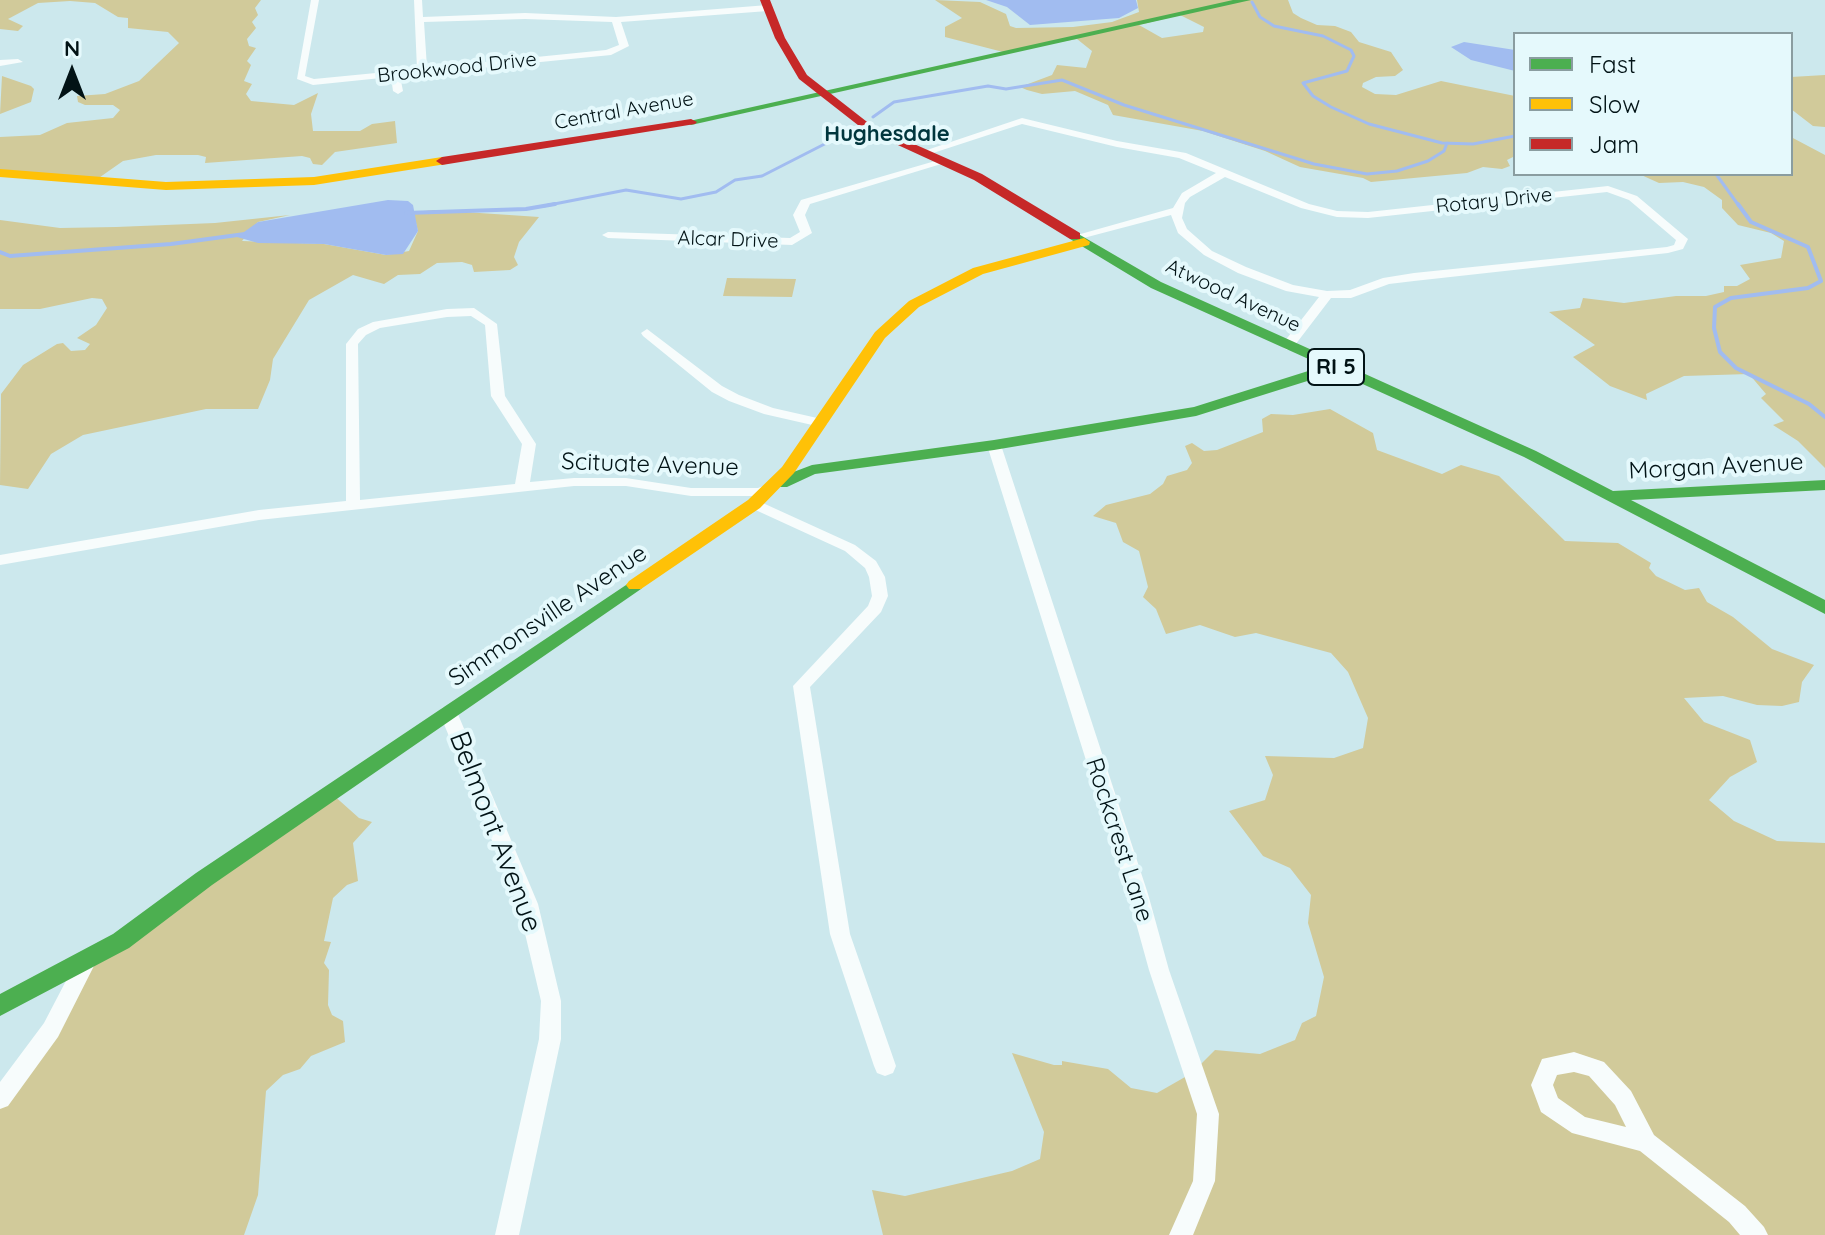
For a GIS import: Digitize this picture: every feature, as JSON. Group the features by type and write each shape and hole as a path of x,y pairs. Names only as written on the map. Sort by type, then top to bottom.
{"street":[{"name":"Brookwood Drive","path":"315,0 300,77 319,82 395,74 421,66 615,51 624,46 616,20"},
{"path":"418,0 421,66"},
{"name":"Central Avenue","path":"0,173 166,186 314,181 636,133 1246,0"},
{"path":"418,20 515,16 616,20 766,3"},
{"name":"Atwood Avenue","path":"766,3 796,67 822,94 867,127 946,161 1156,285 1530,454 1825,608"},
{"path":"0,63 18,62"},
{"path":"395,74 398,91"},
{"name":"Rotary Drive","path":"926,152 1022,121 1134,148 1182,155 1305,206 1350,216 1608,189 1633,198 1682,239 1679,247 1668,250 1414,277 1378,283 1351,294 1327,295"},
{"name":"Alcar Drive","path":"608,235 792,242 806,233 799,215 805,202 946,161"},
{"path":"1226,172 1186,195 1176,218 1182,231 1208,253 1265,280 1327,295 1287,346"},
{"path":"1080,240 1177,210"},
{"name":"Simmonsville Avenue","path":"0,1006 87,960 164,911 204,879 754,504 772,487 821,423 880,335 914,304 978,271 1080,240"},
{"path":"353,504 352,344 362,332 377,325 447,313 474,312 491,324 498,396 529,444 522,488"},
{"path":"647,333 717,389 734,398 769,411 821,423"},
{"name":"Scituate Avenue","path":"0,560 259,515 522,488 601,482 691,492 760,492 812,470 994,445 1196,411 1337,367"},
{"name":"Rockcrest Lane","path":"994,445 1138,894 1159,970 1208,1114 1204,1181 1181,1235"},
{"name":"Morgan Avenue","path":"1610,496 1825,485"},
{"path":"754,504 850,548 865,559 877,577 880,596 875,608 801,686 840,934 885,1066"},
{"name":"Belmont Avenue","path":"448,712 528,904 551,1001 550,1039 507,1235"},
{"path":"0,1099 51,1030 87,960"},
{"path":"1646,1142 1580,1126 1549,1105 1542,1085 1550,1066 1574,1062 1596,1069 1623,1098 1646,1142 1737,1214 1756,1235"}],"shaded area":[{"path":"0,0 261,0 255,8 258,15 252,22 256,28 247,39 249,46 256,48 247,61 251,65 244,81 252,84 246,94 251,101 294,105 318,93 311,114 313,131 360,131 372,124 395,121 397,143 335,152 322,165 313,164 310,158 302,156 205,163 206,157 198,155 156,155 123,161 93,182 0,173 0,137 40,135 67,123 113,118 120,110 113,105 85,105 78,102 77,96 105,94 139,81 179,43 168,32 128,28 128,18 118,17 95,3 70,1 38,3 8,19 23,26 18,31 0,29"},
{"path":"935,0 980,2 1006,14 1010,26 1016,28 1073,27 1112,22 1139,12 1137,0 1288,0 1293,13 1301,18 1317,25 1335,26 1351,32 1359,42 1391,52 1403,70 1395,76 1376,77 1363,83 1362,87 1375,94 1396,95 1441,81 1513,96 1513,157 1507,160 1510,166 1502,169 1483,167 1467,173 1371,182 1300,167 1265,151 1203,131 1113,115 1108,105 1075,91 1042,94 1020,87 1052,75 1057,65 1086,68 1092,51 1077,39 1003,52 945,37 945,27 962,18","holes":["1180,15 1204,27 1203,32 1162,38 1139,25"]},
{"path":"1825,75 1825,127 1813,126 1793,111 1793,77"},
{"path":"2,76 31,86 34,89 31,102 0,114"},
{"path":"1793,138 1825,155 1825,468 1798,441 1773,425 1784,421 1761,398 1766,394 1749,374 1684,376 1646,394 1647,400 1610,386 1573,357 1595,345 1549,312 1580,308 1583,298 1624,303 1724,292 1724,286 1737,286 1750,279 1740,265 1781,258 1784,241 1771,233 1738,225 1722,208 1722,200 1704,187 1683,182 1659,183 1643,176 1793,176"},
{"path":"435,210 539,217 519,242 514,257 518,265 510,270 474,272 472,265 462,262 437,263 420,274 398,275 384,284 353,275 309,300 273,359 270,380 258,409 206,409 83,435 51,454 28,489 0,485 1,394 23,365 57,344 63,343 71,351 85,350 90,344 77,338 96,325 107,308 102,299 92,298 40,309 0,309 0,220 60,228 215,223 290,215 258,222 242,241 324,244 386,255 409,251 418,231 413,212"},
{"path":"727,278 796,279 792,297 723,296"},
{"path":"1330,409 1373,433 1377,450 1442,474 1461,465 1499,476 1565,541 1618,543 1651,563 1649,568 1656,576 1685,590 1699,588 1707,602 1733,617 1772,649 1814,665 1802,682 1799,702 1782,706 1757,705 1723,696 1684,698 1704,722 1750,740 1757,762 1730,777 1709,800 1734,821 1777,841 1825,843 1825,1235 883,1235 872,1190 905,1196 1012,1171 1040,1159 1044,1132 1012,1053 1054,1065 1062,1065 1062,1061 1108,1069 1131,1088 1157,1093 1192,1073 1215,1050 1260,1054 1295,1040 1302,1023 1316,1016 1324,977 1308,923 1311,895 1290,868 1263,856 1229,811 1265,800 1273,775 1265,756 1334,758 1363,748 1368,718 1348,672 1331,653 1256,633 1235,637 1200,625 1166,634 1156,609 1143,597 1148,587 1139,551 1123,542 1116,523 1093,516 1106,505 1150,494 1163,484 1167,476 1187,470 1192,463 1185,446 1192,443 1204,451 1217,450 1263,432 1262,419 1271,414 1293,415"},
{"path":"331,793 359,818 372,822 353,843 358,881 347,885 333,898 324,941 331,942 324,963 329,970 328,1005 332,1015 343,1021 345,1042 311,1056 300,1069 283,1075 266,1091 258,1195 244,1235 0,1235 0,1099 84,969"}],"water":[{"path":"986,0 1136,0 1138,8 1119,18 1030,25 1007,7"},
{"path":"1464,42 1513,50 1513,70 1471,60 1451,47"},
{"path":"388,200 408,201 413,205 418,231 403,254 386,255 324,244 258,243 237,237 258,222"}],"waterway":[{"path":"1252,2 1260,17 1274,26 1323,36 1351,50 1354,56 1347,71 1303,83 1313,96 1369,124 1447,143"},
{"path":"873,117 894,102 988,86 1006,89 1062,80 1124,105 1314,164 1367,174 1397,171 1428,161 1444,151 1447,143"},
{"path":"549,205 626,190 681,199 716,192 735,180 762,176 852,130"},
{"path":"1447,143 1473,144 1513,136"},
{"path":"1717,176 1739,206"},
{"path":"549,205 555,204"},
{"path":"1738,204 1751,222 1808,247 1821,281 1808,288 1731,298 1715,307 1714,328 1720,352 1736,368 1809,404 1825,417"},
{"path":"406,213 526,209 549,205"},
{"path":"544,206 549,205"},
{"path":"0,252 10,256 171,244 245,234"}],"traffic: fast":[{"path":"691,122 1246,0"},
{"path":"1075,236 1156,285 1530,454 1825,608"},
{"path":"781,483 812,470 994,445 1196,411 1337,367"},
{"path":"1610,496 1825,485"},
{"path":"0,1006 121,941 204,879 635,585"}],"traffic: slow":[{"path":"0,173 166,186 314,181 442,161"},
{"path":"635,585 754,504 788,470 880,335 914,304 978,271 1084,242"}],"traffic: jam":[{"path":"765,0 780,38 803,77 867,127 978,177 1075,236"},
{"path":"442,161 691,122"}],"district":[{"name":"Hughesdale","path":"887,134"}]}
